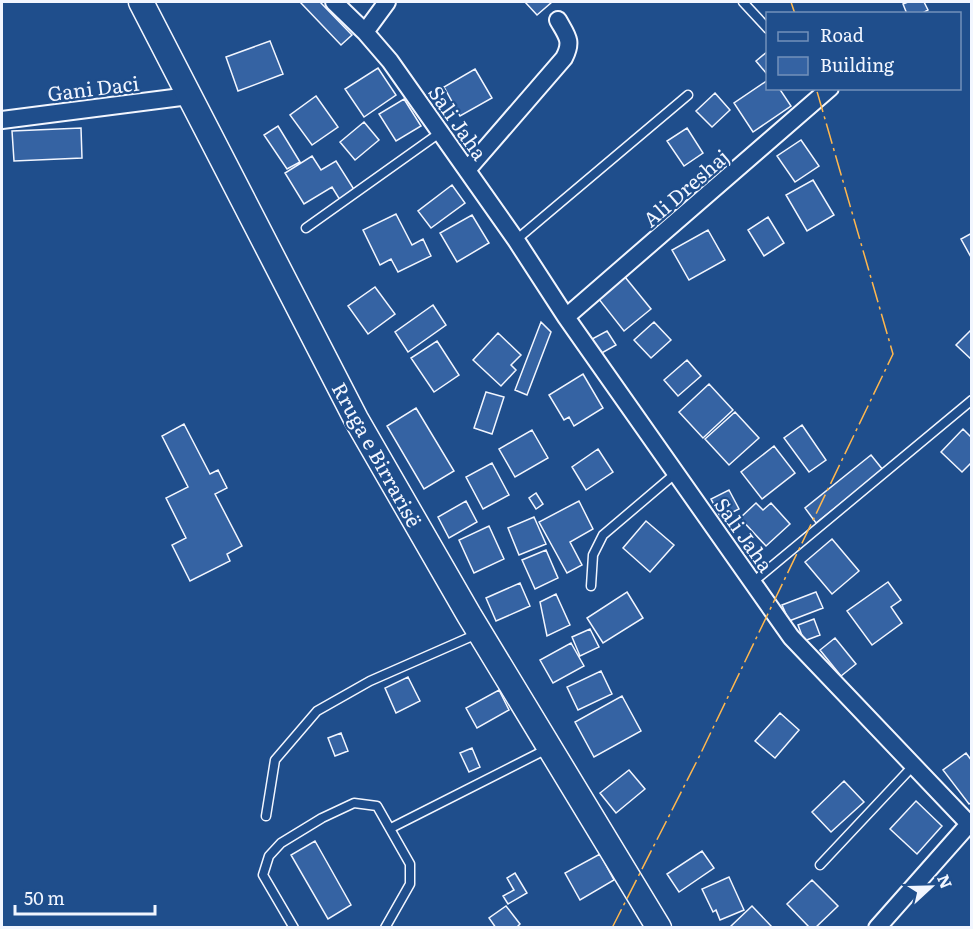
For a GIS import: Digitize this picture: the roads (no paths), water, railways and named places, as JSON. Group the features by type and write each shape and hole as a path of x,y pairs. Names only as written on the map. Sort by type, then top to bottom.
{"street":[{"name":"Rruga e Birrarisë","path":"141,2 356,419 480,633 659,927"},
{"name":"Sali Jaha","path":"334,2 365,32 390,61 791,637 970,826"},
{"path":"365,32 387,2"},
{"path":"467,170 564,58 569,49 568,39 558,20"},
{"name":"Ali Dreshaj","path":"566,316 826,90"},
{"name":"Gani Daci","path":"2,120 189,96"},
{"path":"877,927 970,826"},
{"name":"Rruga e Birrarisë","path":"638,893 671,927"}],"lane":[{"path":"743,2 766,27"},
{"path":"516,240 688,95"},
{"path":"306,228 441,132"},
{"path":"753,582 972,400"},
{"path":"591,585 593,555 603,535 676,473"},
{"path":"266,816 275,760 317,711 370,681 480,633"},
{"path":"391,828 549,747"},
{"path":"820,865 913,766"},
{"path":"294,927 263,875 269,856 281,843 322,818 354,804 377,806 410,864 410,884 385,927"}]}
